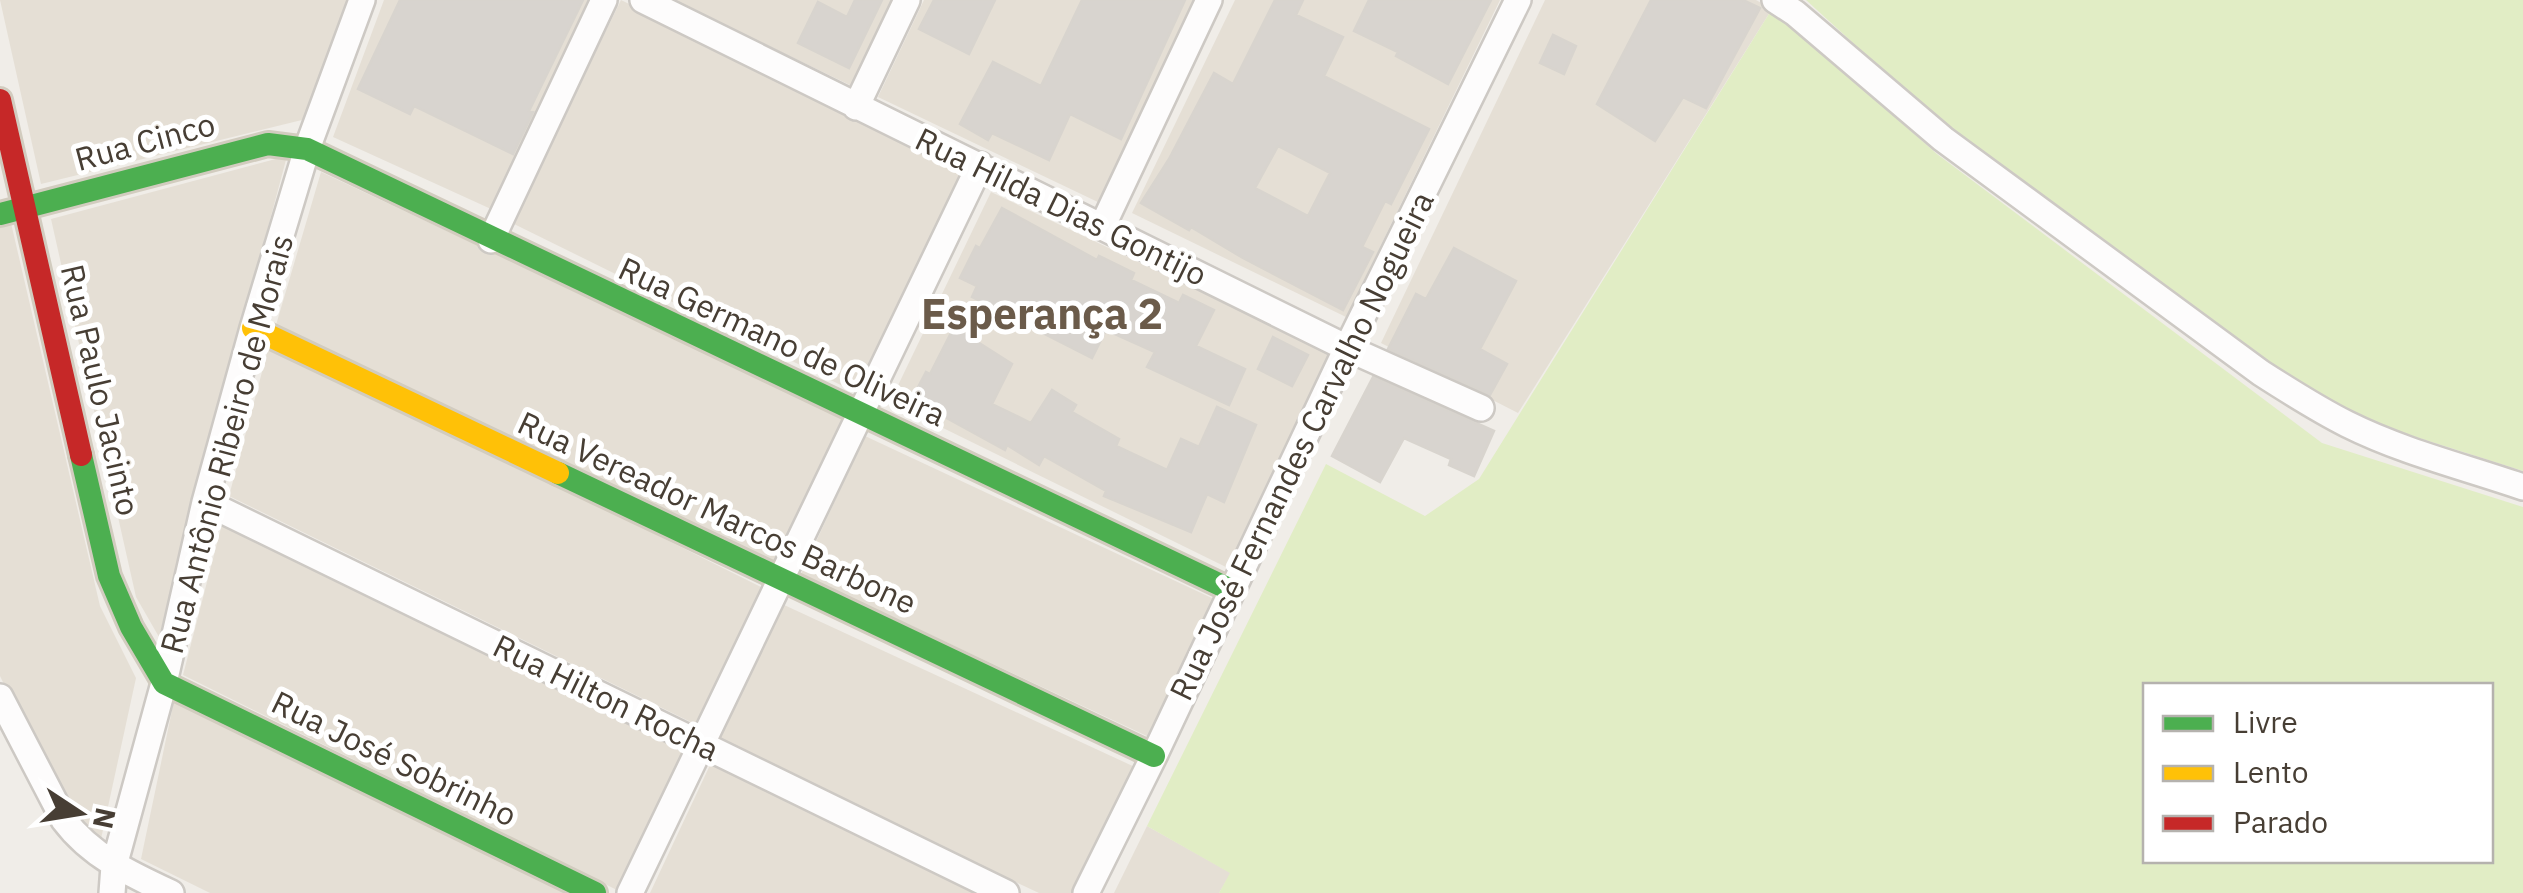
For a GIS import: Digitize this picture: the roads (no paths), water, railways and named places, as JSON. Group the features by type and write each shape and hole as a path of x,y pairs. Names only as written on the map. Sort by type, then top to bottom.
{"street":[{"name":"Rua Antônio Ribeiro de Morais","path":"112,893 114,866 253,328 307,150 362,0"},
{"path":"490,240 604,0"},
{"name":"Rua Hilda Dias Gontijo","path":"644,0 1347,348 1482,408"},
{"path":"856,107 907,0"},
{"path":"1103,225 1209,0"},
{"name":"Rua José Fernandes Carvalho Nogueira","path":"1086,893 1518,0"},
{"path":"1775,0 1943,140 2260,373 2350,426 2407,449 2523,486"},
{"name":"Rua Paulo Jacinto","path":"0,100 109,576 131,627 164,684"},
{"name":"Rua Cinco","path":"0,214 268,144 307,150"},
{"name":"Rua Germano de Oliveira","path":"307,150 1231,590"},
{"path":"630,893 980,165"},
{"name":"Rua Vereador Marcos Barbone","path":"253,328 1154,756"},
{"name":"Rua Hilton Rocha","path":"206,502 1006,893"},
{"name":"Rua José Sobrinho","path":"164,684 595,893"},
{"path":"0,697 75,834 114,866 170,893"}],"district":[{"name":"Esperança 2","path":"1042,314"}]}
